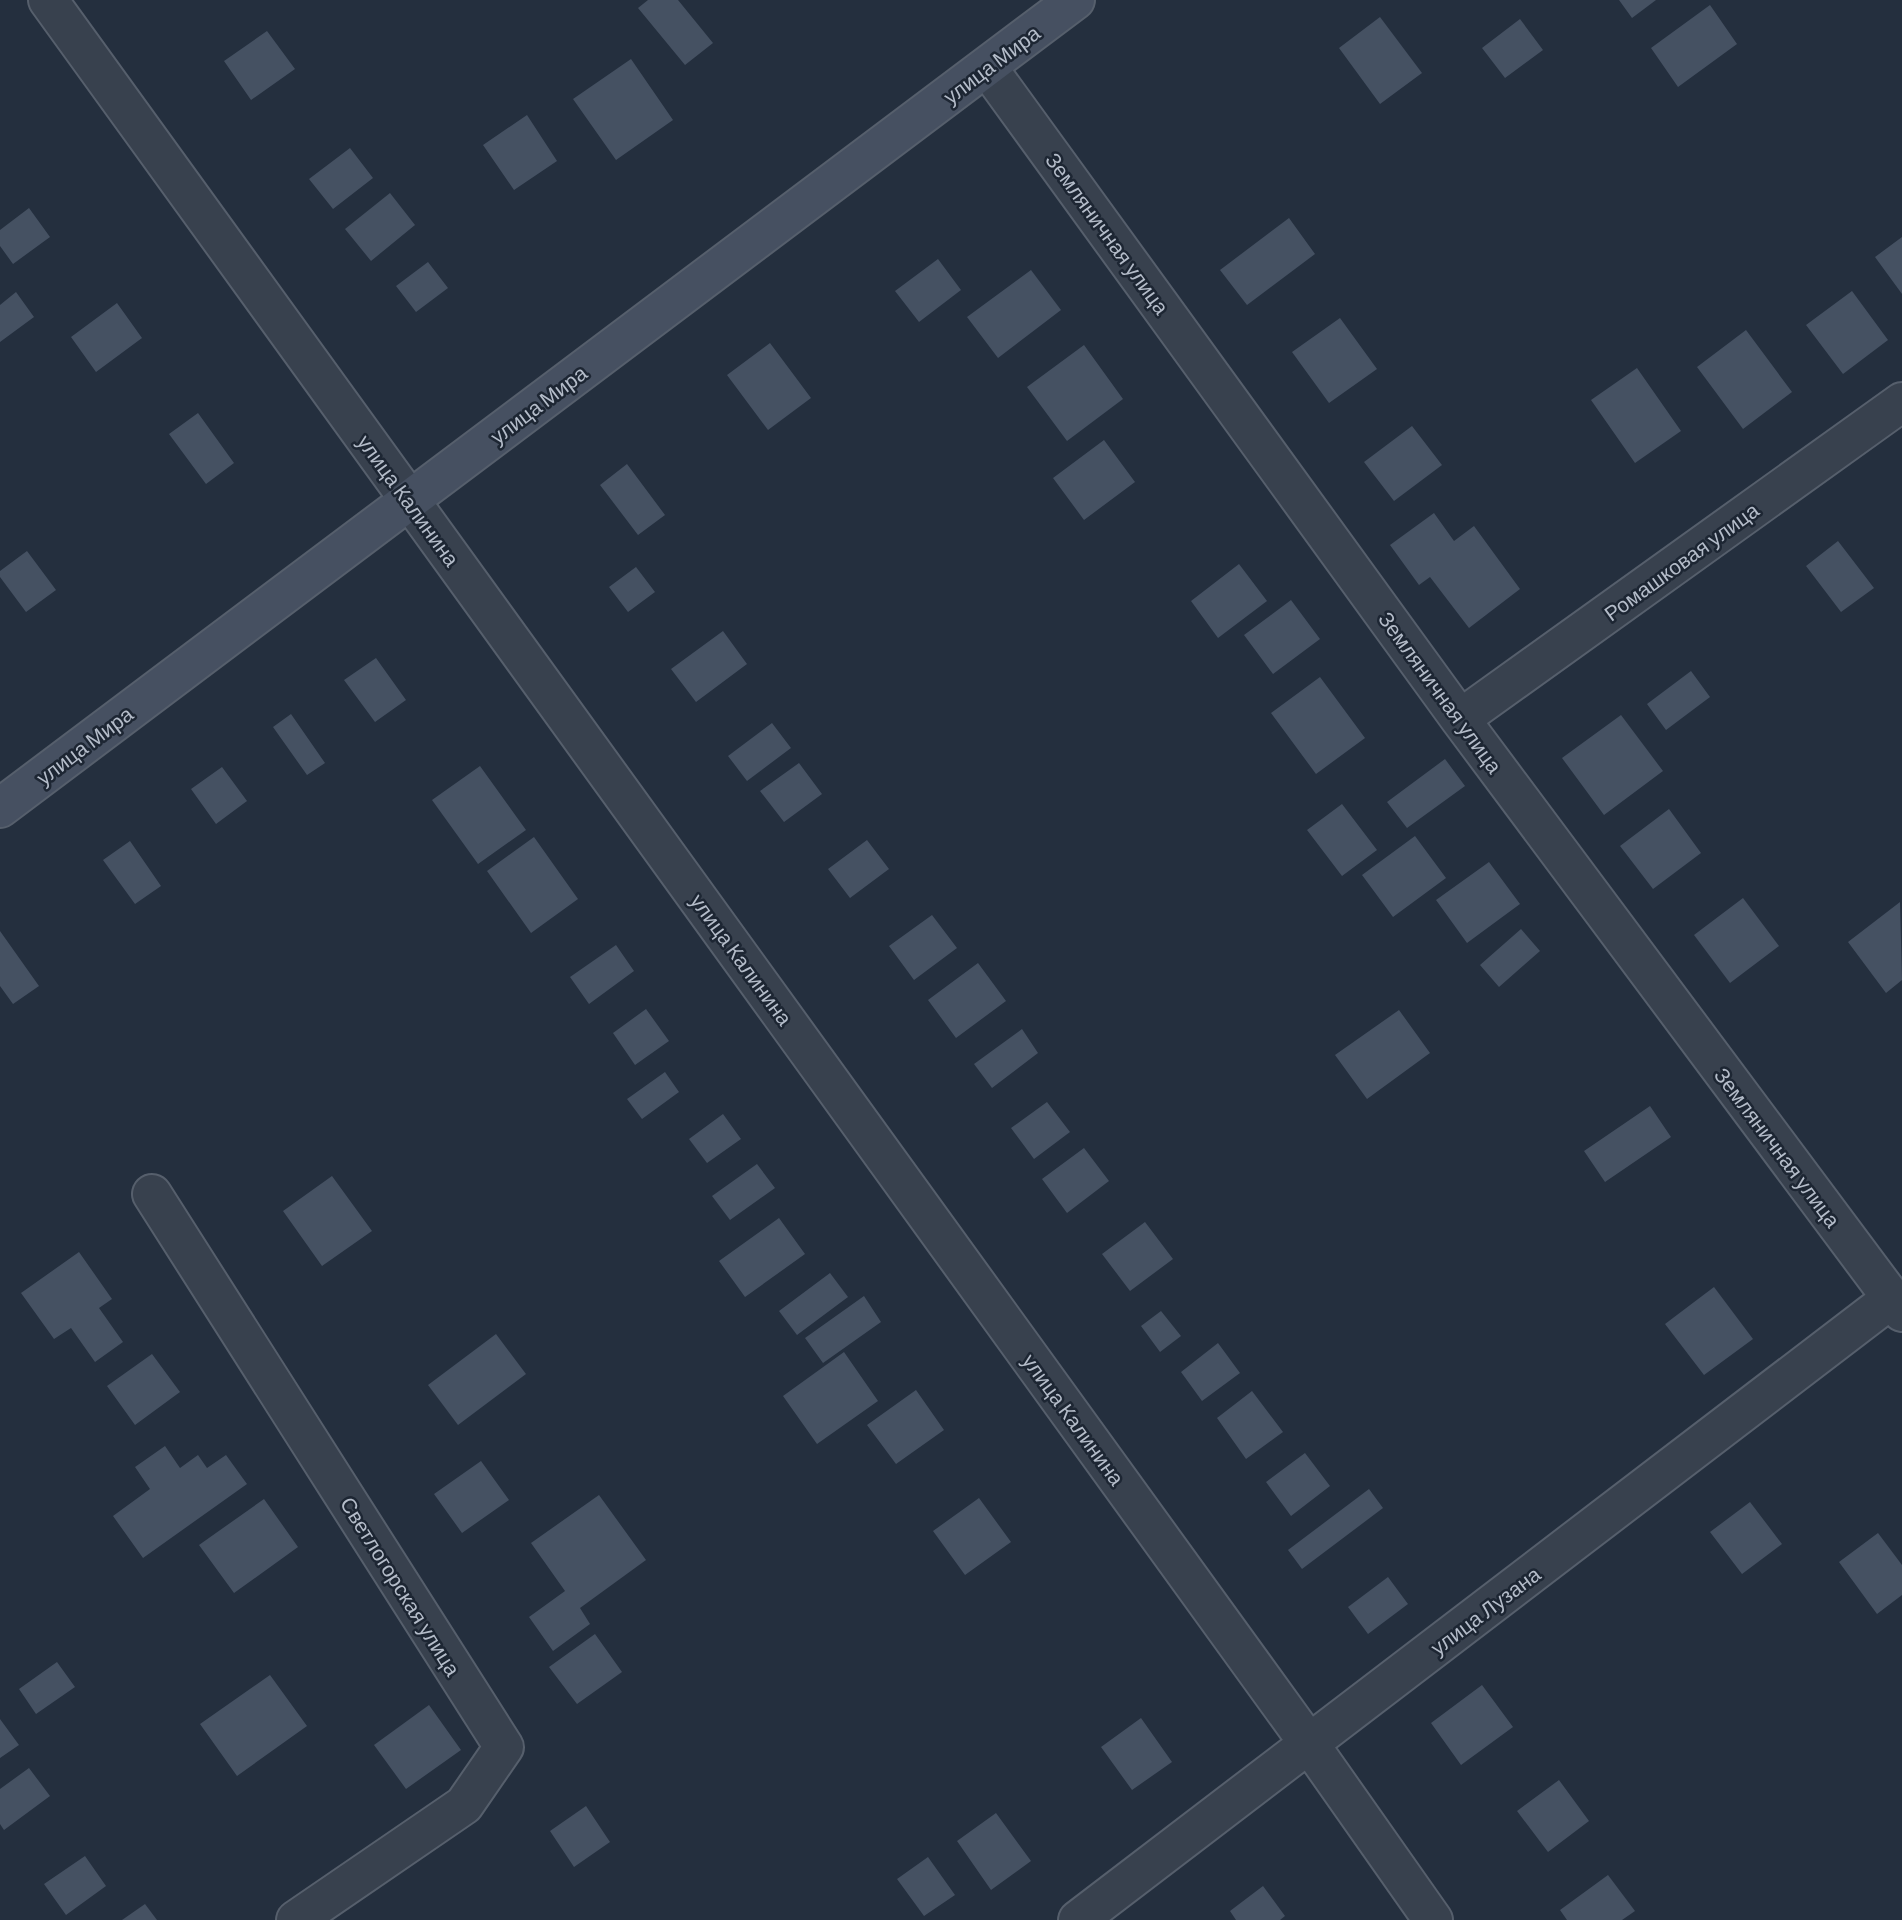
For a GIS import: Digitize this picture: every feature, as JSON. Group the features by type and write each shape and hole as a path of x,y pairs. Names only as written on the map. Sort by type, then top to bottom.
{"main road":[{"name":"улица Мира","path":"0,808 1075,0"}],"street":[{"name":"улица Калинина","path":"48,0 1310,1745 1433,1920"},
{"name":"Земляничная улица","path":"987,67 1461,719 1897,1306"},
{"name":"Ромашковая улица","path":"1461,719 1902,402"},
{"name":"Светлогорская улица","path":"152,1194 504,1747 464,1805 296,1920"},
{"name":"улица Лузана","path":"1078,1920 1897,1306"}],"building":[{"path":"648,0 678,0 713,43 685,65 638,8"},
{"path":"1619,0 1656,0 1632,18"},
{"path":"1710,5 1737,44 1678,87 1651,48"},
{"path":"1380,17 1422,73 1380,104 1339,48"},
{"path":"1520,19 1543,50 1505,78 1482,48"},
{"path":"267,31 295,69 251,100 224,61"},
{"path":"631,59 673,120 616,160 573,99"},
{"path":"527,115 557,161 514,190 483,145"},
{"path":"350,148 373,178 333,209 309,179"},
{"path":"390,193 415,225 371,261 345,229"},
{"path":"29,208 50,237 13,264 0,246 0,230"},
{"path":"1289,218 1315,254 1247,305 1220,270"},
{"path":"1902,237 1902,294 1875,257"},
{"path":"938,259 961,290 919,322 895,291"},
{"path":"428,262 448,288 416,312 396,286"},
{"path":"1031,270 1061,310 998,358 967,317"},
{"path":"1852,291 1888,340 1843,374 1806,325"},
{"path":"16,292 34,317 0,342 0,305"},
{"path":"117,303 142,338 96,372 71,337"},
{"path":"1340,318 1377,369 1329,403 1292,352"},
{"path":"1746,330 1792,392 1743,429 1697,367"},
{"path":"770,343 811,398 768,430 727,375"},
{"path":"1084,345 1123,399 1067,441 1027,387"},
{"path":"1637,368 1681,431 1635,463 1591,400"},
{"path":"198,413 234,463 206,484 169,434"},
{"path":"1412,426 1442,465 1394,501 1364,462"},
{"path":"1104,440 1135,482 1084,520 1053,478"},
{"path":"627,464 665,515 638,535 600,485"},
{"path":"1434,513 1454,541 1474,526 1520,589 1469,628 1430,577 1419,585 1390,545"},
{"path":"1838,541 1874,588 1841,612 1806,566"},
{"path":"27,551 56,590 26,612 0,577 0,571"},
{"path":"1239,564 1267,601 1218,638 1191,601"},
{"path":"636,567 655,592 628,612 609,587"},
{"path":"1291,600 1320,639 1273,674 1244,635"},
{"path":"723,631 747,664 696,702 671,669"},
{"path":"376,658 406,700 375,722 344,680"},
{"path":"1691,671 1710,697 1666,730 1647,704"},
{"path":"1320,677 1365,738 1316,774 1271,713"},
{"path":"291,714 325,763 307,775 273,727"},
{"path":"1621,715 1663,771 1604,815 1562,758"},
{"path":"772,723 791,748 747,781 728,756"},
{"path":"1445,759 1465,786 1407,828 1387,802"},
{"path":"799,763 822,794 784,822 760,791"},
{"path":"480,766 526,830 478,864 432,800"},
{"path":"222,767 247,801 216,824 191,789"},
{"path":"1342,804 1377,850 1342,876 1307,830"},
{"path":"1669,809 1701,853 1653,889 1620,846"},
{"path":"1415,836 1446,878 1393,917 1362,875"},
{"path":"534,837 578,899 531,933 487,871"},
{"path":"867,840 889,869 850,898 828,869"},
{"path":"130,841 161,886 135,904 103,860"},
{"path":"1489,862 1520,904 1467,943 1436,900"},
{"path":"1743,898 1779,946 1730,983 1694,935"},
{"path":"1900,902 1902,980 1886,993 1848,942"},
{"path":"932,915 957,948 914,980 889,946"},
{"path":"1521,929 1540,951 1499,987 1480,965"},
{"path":"0,931 39,986 13,1004 0,986"},
{"path":"616,945 634,971 589,1004 570,977"},
{"path":"978,963 1006,1001 956,1038 928,1000"},
{"path":"646,1009 669,1041 635,1065 613,1033"},
{"path":"1399,1010 1430,1053 1367,1099 1335,1055"},
{"path":"1022,1029 1038,1053 992,1088 974,1064"},
{"path":"665,1072 679,1092 642,1119 627,1099"},
{"path":"1047,1102 1070,1132 1034,1159 1011,1128"},
{"path":"1650,1106 1671,1137 1605,1182 1584,1151"},
{"path":"723,1114 741,1139 707,1163 689,1139"},
{"path":"1084,1148 1109,1181 1067,1213 1042,1179"},
{"path":"757,1164 775,1188 730,1220 712,1196"},
{"path":"332,1176 372,1231 322,1266 283,1211"},
{"path":"779,1218 805,1254 745,1297 719,1261"},
{"path":"1145,1222 1173,1259 1130,1291 1102,1254"},
{"path":"79,1252 112,1299 99,1308 123,1342 95,1362 71,1328 54,1339 21,1293"},
{"path":"830,1273 848,1297 797,1335 779,1311"},
{"path":"1714,1287 1753,1339 1704,1375 1665,1324"},
{"path":"864,1296 881,1322 823,1363 805,1338"},
{"path":"1161,1311 1181,1336 1160,1352 1141,1326"},
{"path":"496,1334 526,1374 458,1425 428,1385"},
{"path":"1218,1343 1240,1373 1202,1401 1181,1372"},
{"path":"844,1352 878,1401 817,1444 783,1396"},
{"path":"152,1354 180,1392 135,1425 107,1386"},
{"path":"916,1390 944,1430 896,1464 867,1425"},
{"path":"1252,1391 1283,1432 1246,1459 1217,1418"},
{"path":"165,1446 180,1468 198,1455 207,1468 226,1455 247,1484 143,1558 113,1516 150,1489 135,1467"},
{"path":"1305,1453 1330,1486 1291,1516 1266,1482"},
{"path":"481,1461 509,1500 462,1533 434,1494"},
{"path":"1369,1489 1383,1508 1302,1569 1288,1550"},
{"path":"599,1495 646,1560 580,1608 590,1624 553,1651 529,1617 565,1591 531,1543"},
{"path":"979,1498 1011,1542 965,1575 933,1531"},
{"path":"264,1499 298,1547 234,1593 199,1545"},
{"path":"1750,1502 1782,1544 1742,1574 1710,1532"},
{"path":"1878,1533 1902,1565 1902,1595 1877,1614 1839,1562"},
{"path":"1388,1577 1408,1604 1368,1634 1348,1607"},
{"path":"595,1634 622,1672 577,1704 549,1667"},
{"path":"57,1662 75,1687 36,1714 19,1689"},
{"path":"270,1675 307,1726 237,1776 200,1724"},
{"path":"1482,1685 1513,1727 1461,1765 1431,1723"},
{"path":"429,1705 461,1750 406,1789 374,1745"},
{"path":"1141,1718 1172,1762 1132,1790 1101,1747"},
{"path":"0,1719 19,1745 0,1758"},
{"path":"29,1768 50,1796 4,1830 0,1824 0,1789"},
{"path":"1559,1780 1589,1821 1548,1852 1517,1811"},
{"path":"586,1806 610,1842 574,1867 550,1831"},
{"path":"996,1813 1031,1861 991,1890 957,1841"},
{"path":"85,1856 106,1886 66,1915 44,1884"},
{"path":"928,1857 955,1895 924,1916 897,1879"},
{"path":"1608,1875 1635,1911 1622,1920 1567,1920 1560,1910"},
{"path":"1263,1886 1285,1916 1280,1920 1236,1920 1230,1911"},
{"path":"145,1904 157,1920 122,1920"}]}
